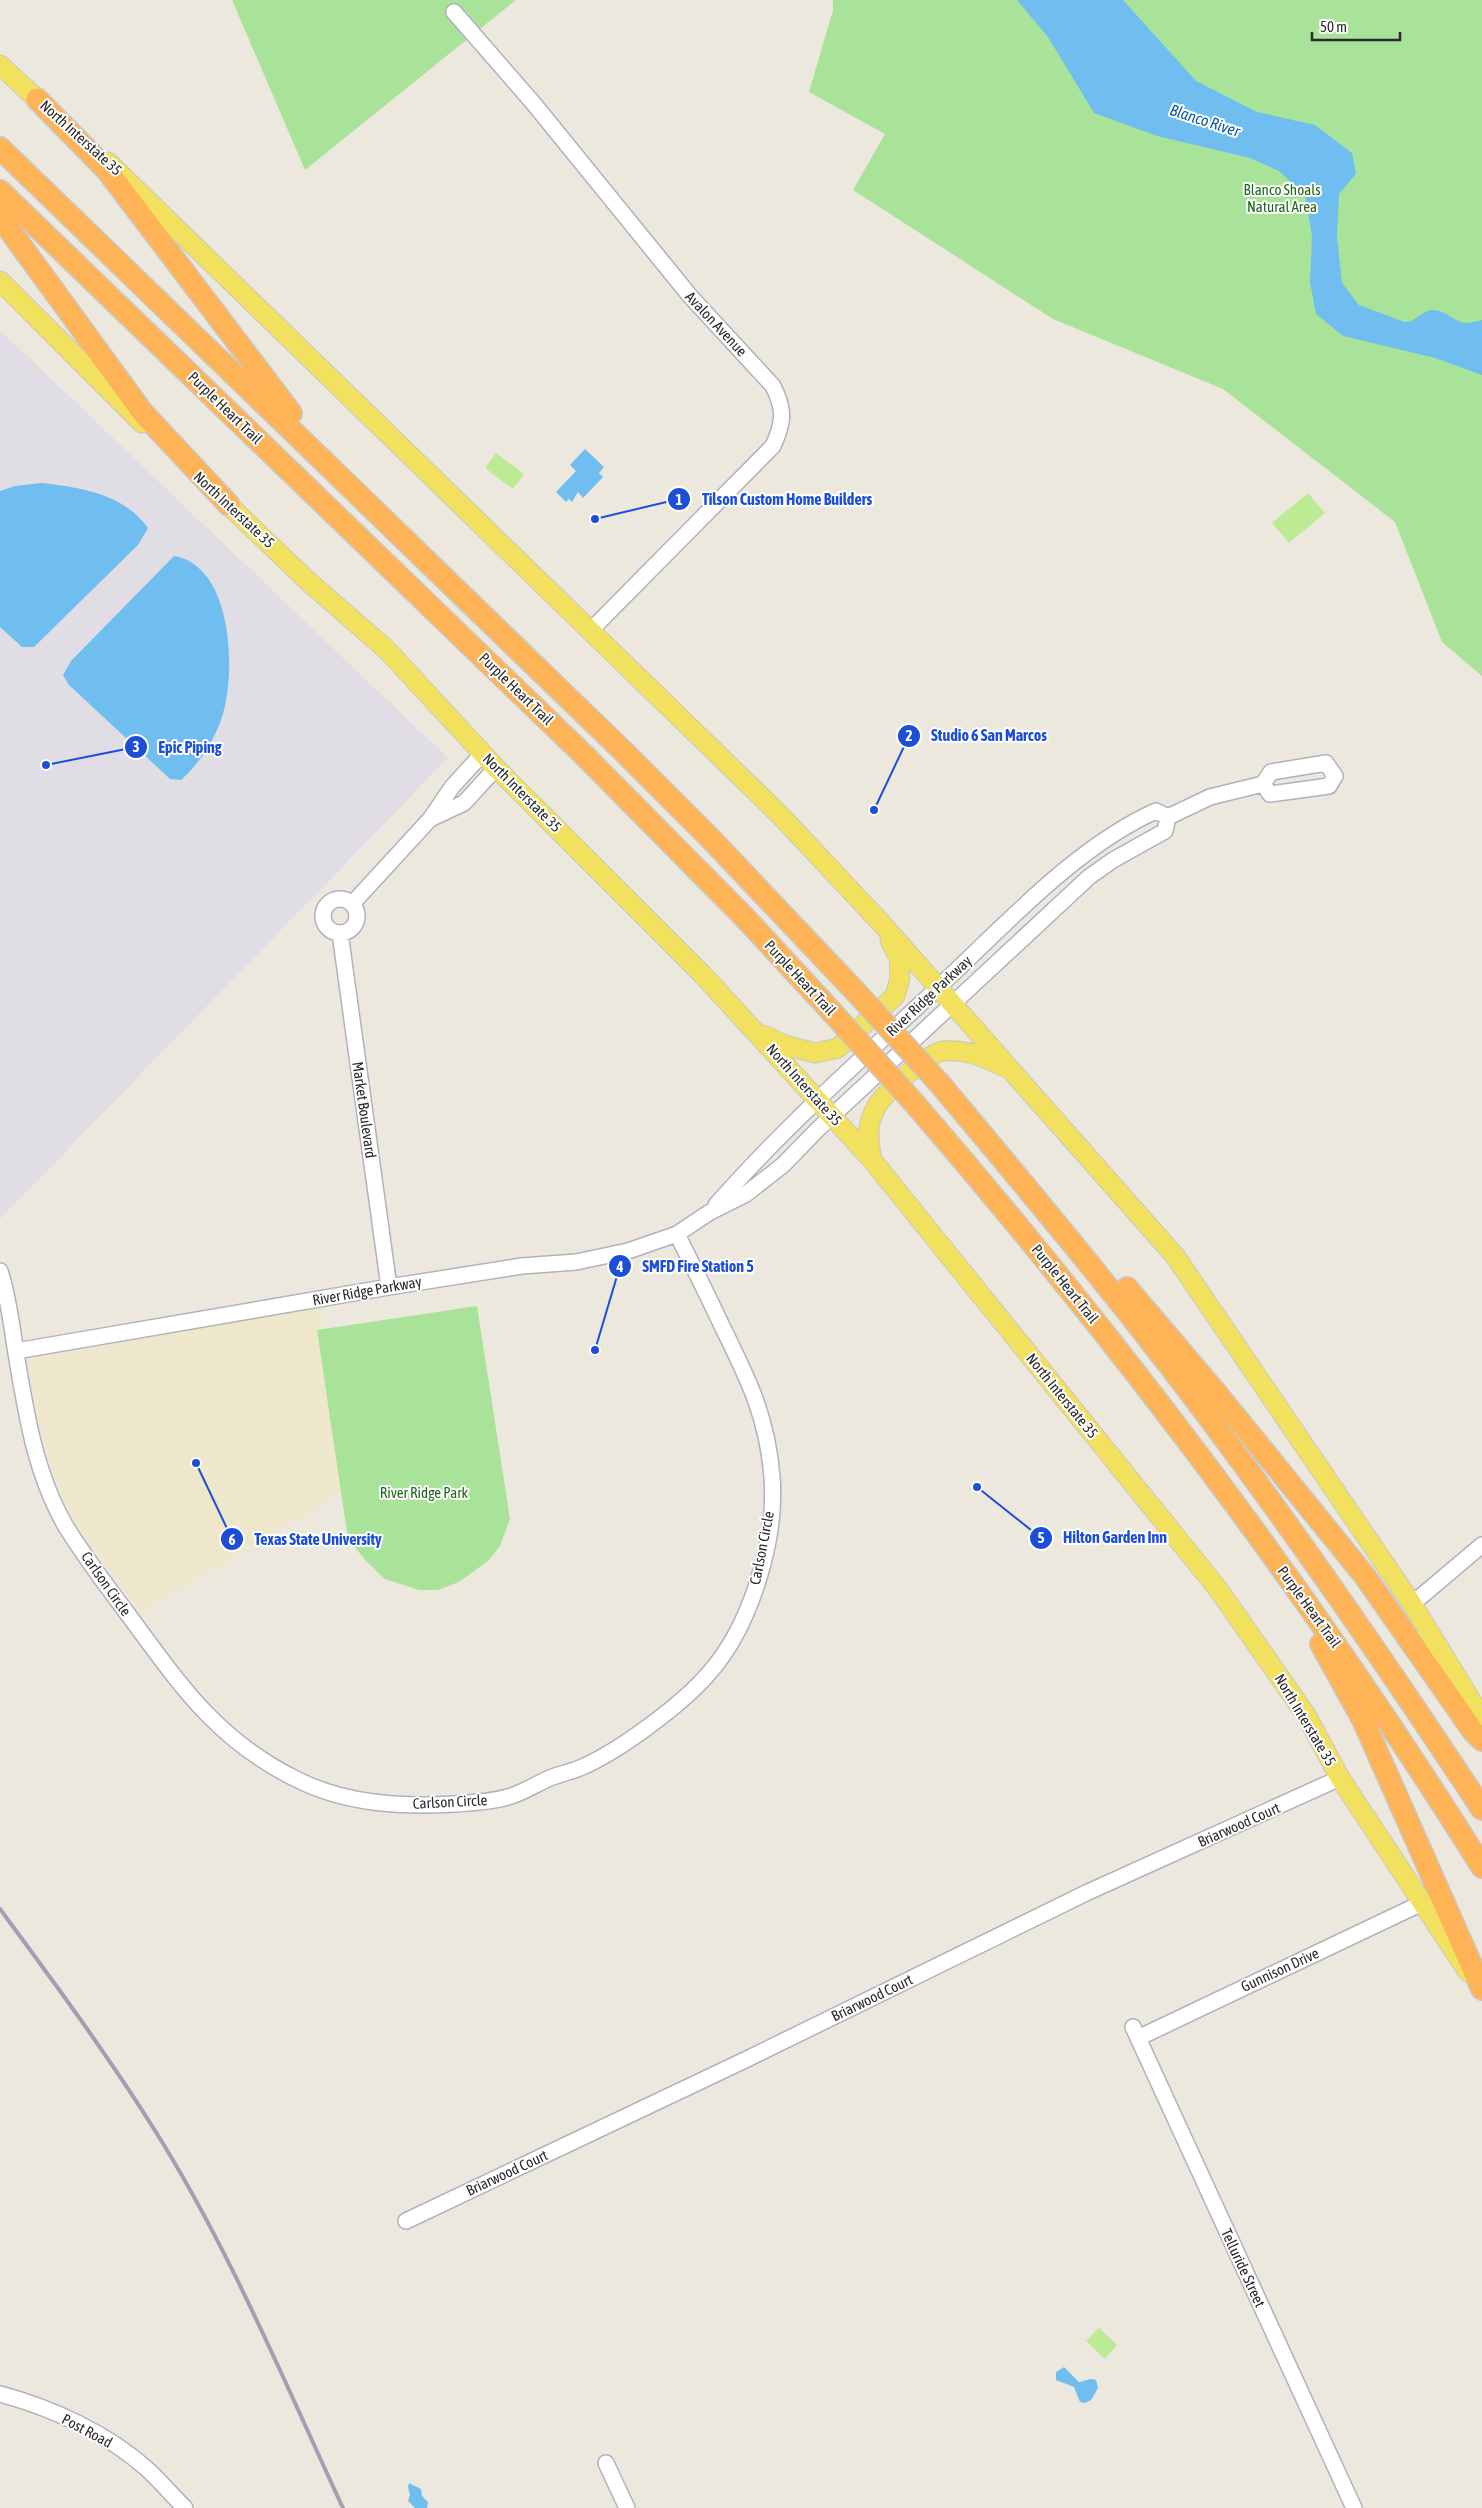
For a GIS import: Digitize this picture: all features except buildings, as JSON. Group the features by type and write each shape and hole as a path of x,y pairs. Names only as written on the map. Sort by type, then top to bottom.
{"highway":[{"path":"37,99 106,168 254,367 338,474"},
{"name":"Purple Heart Trail","path":"0,148 338,474 709,837 940,1084 1105,1283 1208,1416 1328,1580 1482,1809"},
{"name":"Purple Heart Trail","path":"0,191 592,763 747,920 831,1010 988,1189 1086,1309 1270,1552 1348,1660 1423,1772 1482,1867"},
{"path":"0,217 143,413 229,505"},
{"path":"940,1084 970,1109 1030,1176 1218,1395 1364,1575 1473,1731 1482,1740"},
{"path":"1270,1552 1363,1720 1482,1989"}],"main road":[{"name":"North Interstate 35","path":"0,65 130,182 780,815 883,925 1008,1068 1118,1189 1175,1256 1412,1604 1482,1718"},
{"name":"North Interstate 35","path":"0,281 159,440 309,582 387,650 496,768 704,976 872,1160 1218,1589 1306,1715 1340,1778 1482,1994"},
{"path":"757,1033 788,1046 815,1053 838,1048 895,996 900,978 899,958 883,925"},
{"path":"872,1160 868,1139 870,1124 878,1104 927,1057 941,1052 970,1052 1008,1068"}],"street":[{"name":"Avalon Avenue","path":"454,12 534,104 690,296 773,386 781,402 782,419 773,446 590,631"},
{"path":"352,904 431,818 452,787 483,753"},
{"path":"431,818 464,803 496,768"},
{"name":"River Ridge Parkway","path":"1168,817 1210,798 1263,784"},
{"name":"River Ridge Parkway","path":"710,1212 767,1148 1044,890 1095,846 1156,811 1168,817"},
{"name":"River Ridge Parkway","path":"16,1351 389,1287 522,1266 576,1262 628,1251 677,1234 710,1212 746,1194 776,1170 1089,877 1113,860 1165,831 1168,817"},
{"path":"338,899 352,904 357,913 356,923 350,930 340,933 327,926 324,912 329,904 338,899"},
{"name":"Market Boulevard","path":"340,933 389,1287"},
{"name":"Carlson Circle","path":"0,1271 30,1430 41,1472 64,1524 137,1626 205,1715 253,1756 300,1781 372,1804 427,1806 474,1803 508,1798 556,1775 579,1768 611,1751 681,1701 713,1669 740,1629 757,1581 770,1524 772,1481 766,1430 752,1385 677,1234"},
{"path":"1412,1604 1482,1545"},
{"name":"Briarwood Court","path":"406,2221 745,2060 1086,1893 1306,1796 1340,1778"},
{"name":"Gunnison Drive","path":"1135,2032 1422,1903"},
{"name":"Telluride Street","path":"1135,2032 1354,2508"},
{"name":"Post Road","path":"0,2394 51,2411 96,2432 147,2469 184,2508"},
{"path":"606,2463 627,2508"}],"shaded area":[{"path":"0,330 448,758 0,1219"},
{"path":"320,1304 346,1490 141,1612 69,1511 53,1472 37,1416 29,1367 32,1356 40,1352"}],"green space":[{"path":"232,0 516,0 305,170"},
{"name":"Blanco Shoals Natural Area","path":"833,0 1482,0 1482,676 1442,642 1395,522 1223,389 1053,319 853,190 885,134 809,92 833,10"},
{"path":"496,453 524,474 513,489 485,468"},
{"path":"1308,493 1325,513 1289,543 1272,523"},
{"name":"River Ridge Park","path":"477,1306 510,1519 500,1546 488,1561 459,1582 438,1590 419,1590 385,1579 366,1561 348,1539 317,1330"},
{"path":"1099,2328 1117,2345 1105,2359 1086,2341"}],"water":[{"name":"Blanco River","path":"1017,0 1123,0 1196,81 1257,112 1315,125 1352,153 1356,174 1339,194 1337,237 1342,283 1359,305 1405,322 1412,321 1425,312 1433,310 1442,312 1461,322 1468,323 1482,320 1482,375 1435,358 1343,336 1316,314 1310,282 1312,236 1305,195 1279,171 1250,158 1157,136 1094,113 1048,37"},
{"path":"585,449 604,467 599,473 603,477 583,498 578,492 572,502 569,499 566,502 556,492 576,471 570,465"},
{"path":"41,483 71,487 100,494 127,507 148,528 138,545 34,647 22,647 0,627 0,491 15,486"},
{"path":"174,556 194,564 209,580 219,600 226,625 229,651 229,677 221,720 205,752 181,780 170,779 69,685 63,675 71,661"},
{"path":"1064,2367 1079,2382 1091,2379 1096,2380 1098,2388 1091,2400 1085,2403 1080,2402 1074,2387 1056,2380 1056,2372"},
{"path":"409,2483 421,2489 422,2496 428,2502 427,2508 415,2508 408,2501 410,2495"}],"railway":[{"path":"0,1909 118,2073 181,2174 231,2268 343,2508"}],"place":[{"name":"Tilson Custom Home Builders","path":"595,519"},
{"name":"Epic Piping","path":"46,765"},
{"name":"Studio 6 San Marcos","path":"874,810"},
{"name":"SMFD Fire Station 5","path":"595,1350"},
{"name":"Texas State University","path":"196,1463"},
{"name":"Hilton Garden Inn","path":"977,1487"}]}
